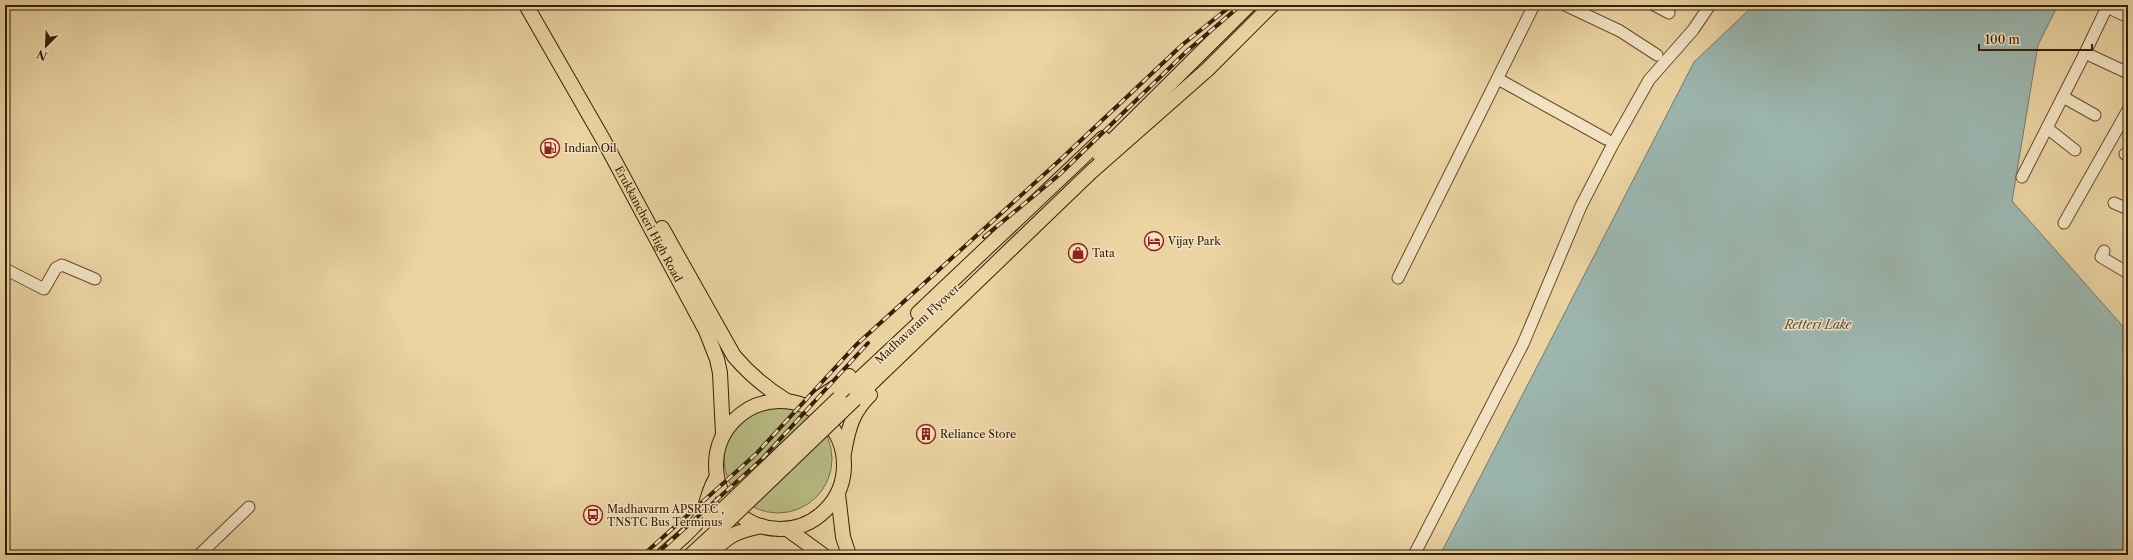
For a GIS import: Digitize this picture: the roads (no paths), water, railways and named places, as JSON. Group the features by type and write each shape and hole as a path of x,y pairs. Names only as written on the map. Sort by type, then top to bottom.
{"main road":[{"name":"Erukkancheri High Road","path":"526,5 604,141 706,331 717,359 720,373 723,434"},
{"path":"535,5 701,299 741,364 765,388 787,402"},
{"name":"Madhavaram Flyover","path":"691,555 1155,111 1160,94 1249,5"},
{"path":"844,453 837,434 825,417 807,406 787,402 768,401 750,407 734,419 723,434 716,455 717,477 723,494 732,508 746,519 762,526 787,529 808,523 826,511 838,494 845,474 844,453 850,421 863,401 1072,200 1163,119 1155,111 1208,69 1272,5"},
{"path":"807,406 837,386 860,367 1147,96 1160,94"},
{"name":"Madhavaram Flyover","path":"675,555 1155,111"},
{"path":"720,373 741,364"},
{"path":"663,555 699,520 707,502 711,485 717,477"},
{"path":"838,494 843,537 849,555"},
{"path":"709,555 728,537 744,530 762,526"},
{"path":"787,529 823,555"}],"street":[{"path":"1398,278 1534,5"},
{"path":"1654,5 1669,13"},
{"path":"1414,555 1523,344 1581,206 1613,144 1650,80 1693,30 1710,5"},
{"path":"1571,6 1620,31 1657,55"},
{"path":"2022,176 2085,53 2107,6 2128,17"},
{"path":"2085,53 2128,73"},
{"path":"1498,79 1606,139"},
{"path":"2063,97 2095,115"},
{"path":"2064,223 2128,110"},
{"path":"2047,128 2075,150"},
{"path":"2114,203 2128,209"},
{"path":"2104,251 2101,257 2128,273"},
{"path":"5,269 44,289 58,266 65,266 95,279"},
{"path":"199,555 250,507"}],"water":[{"name":"Retteri Lake","path":"1754,5 2058,5 2038,45 2012,201 2128,332 2128,555 1440,555 1694,62"}],"railway":[{"path":"643,555 756,454 856,345 1061,159 1182,45 1232,5"},
{"path":"984,237 1059,175 1187,51 1241,5"},
{"path":"655,555 762,459 868,343"}],"place":[{"name":"Indian Oil","path":"550,148"},
{"name":"Vijay Park","path":"1154,241"},
{"name":"Tata","path":"1078,253"},
{"name":"Reliance Store","path":"926,434"},
{"name":"Madhavarm APSRTC , TNSTC Bus Terminus","path":"593,515"}]}
